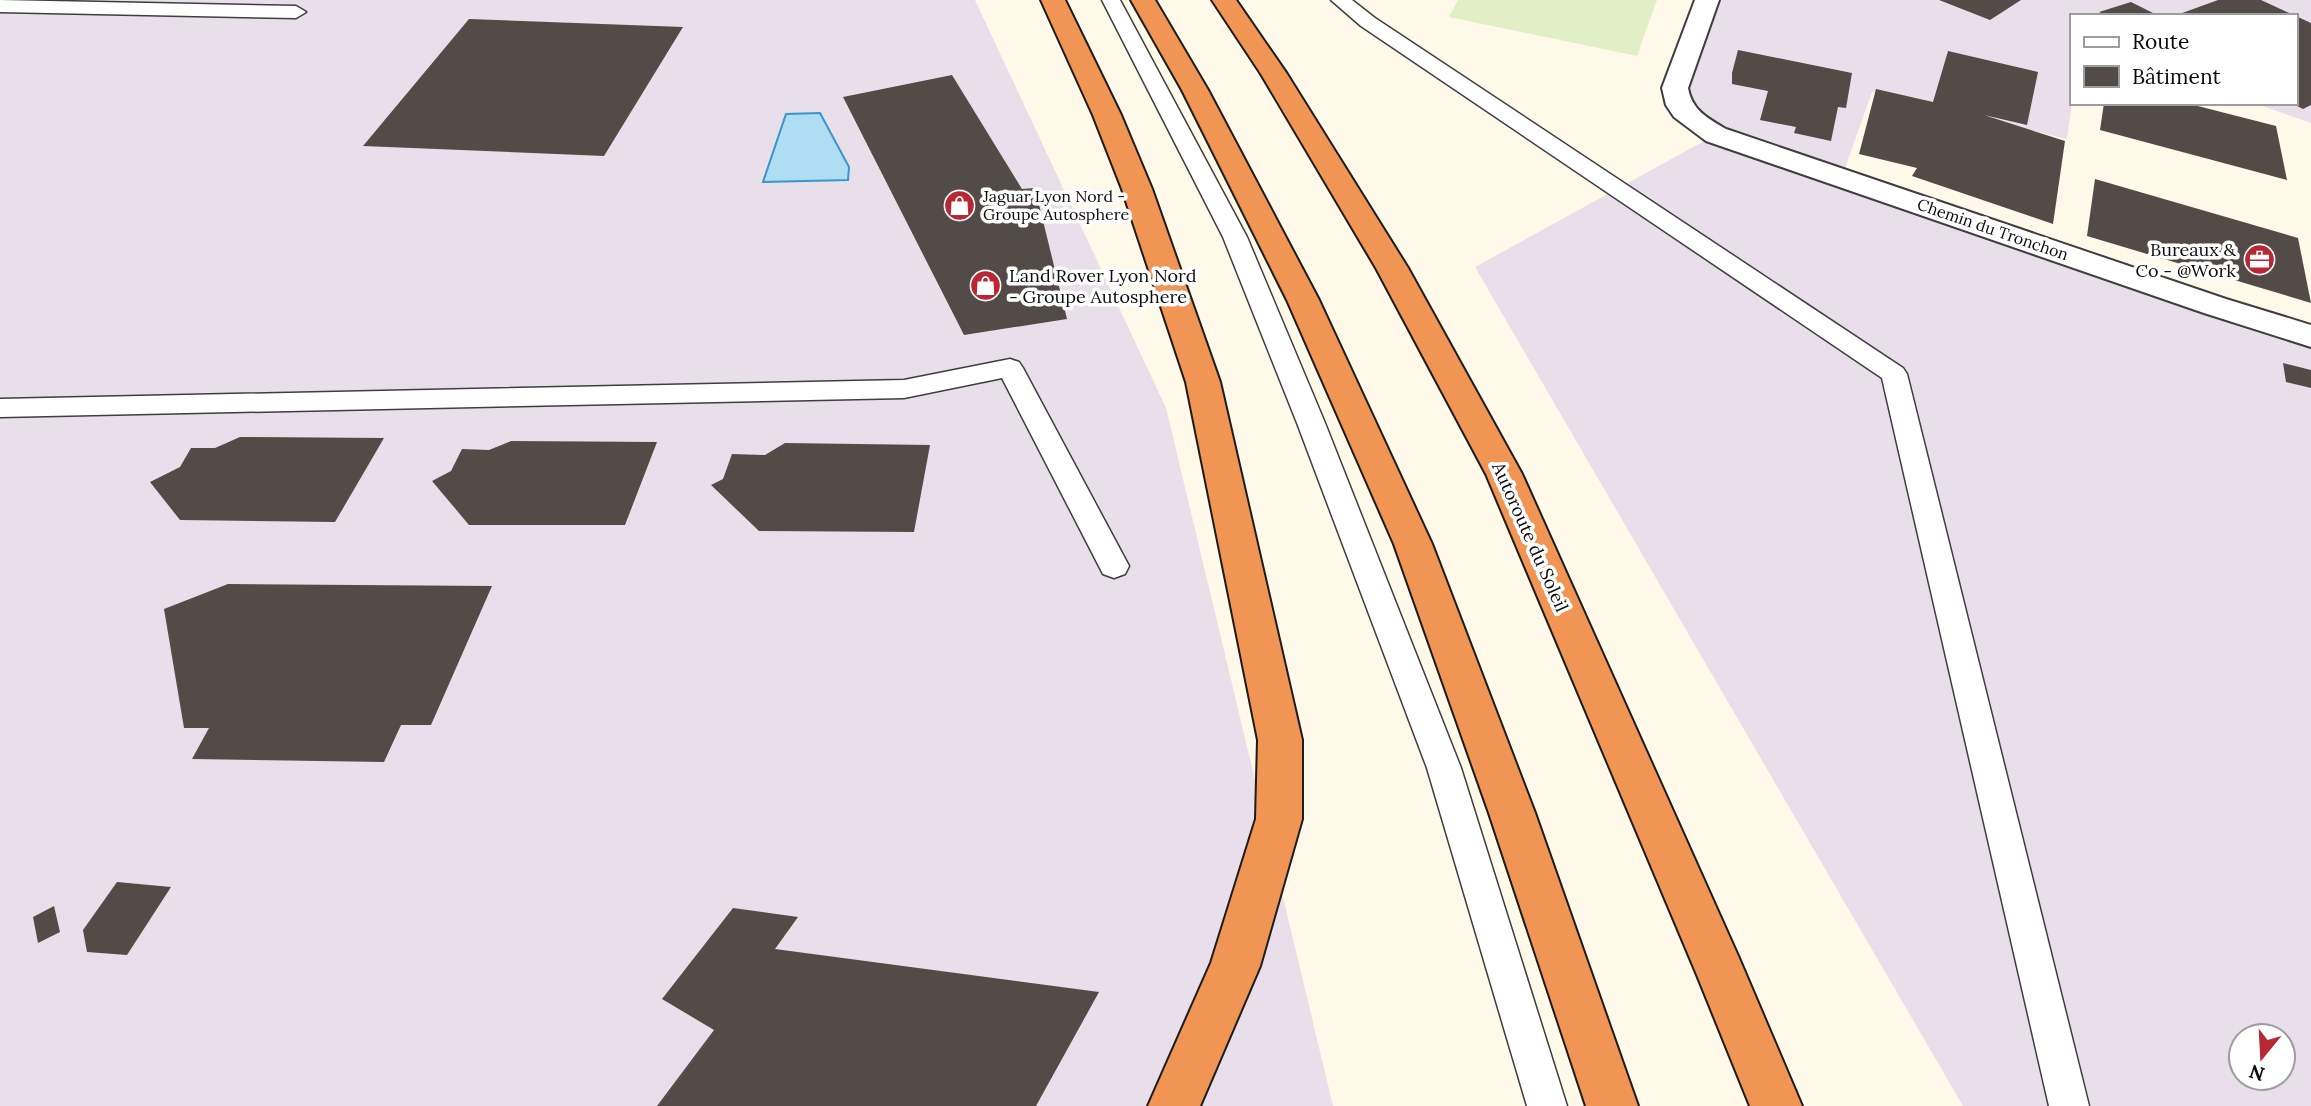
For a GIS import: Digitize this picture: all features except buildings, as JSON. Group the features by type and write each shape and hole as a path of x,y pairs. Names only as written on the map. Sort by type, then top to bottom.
{"highway":[{"path":"1053,0 1107,115 1137,189 1203,383 1280,740 1279,819 1235,966 1174,1106"},
{"path":"1143,0 1195,90 1303,300 1413,544 1512,813 1612,1106"},
{"name":"Autoroute du Soleil","path":"1224,0 1273,74 1392,268 1503,474 1776,1106"}],"street":[{"name":"Chemin du Tronchon","path":"1707,0 1675,88 1681,110 1716,135 2215,306 2311,336"}],"lane":[{"path":"1111,0 1235,237 1311,423 1444,768 1546,1106"},
{"path":"1340,0 1368,22 1894,374 2069,1106"},
{"path":"0,6 296,12"},
{"path":"0,408 904,389 1010,368 1114,566"}],"shaded area":[{"path":"0,0 975,0 1166,408 1333,1106 0,1106"},
{"path":"1708,0 2311,0 2311,123 2260,105 2297,105 2297,14 2070,14 2072,105 2067,139 1872,92 1842,177 2311,336 2311,1106 1963,1106 1475,267 1715,135 1681,110"}],"green space":[{"path":"1458,0 1657,0 1637,56 1449,17"}],"water":[{"path":"820,113 849,167 848,180 763,182 786,114"}],"place":[{"name":"Jaguar Lyon Nord - Groupe Autosphere","path":"960,205"},
{"name":"Bureaux & Co - @Work","path":"2259,260"},
{"name":"Land Rover Lyon Nord - Groupe Autosphere","path":"986,286"}]}
